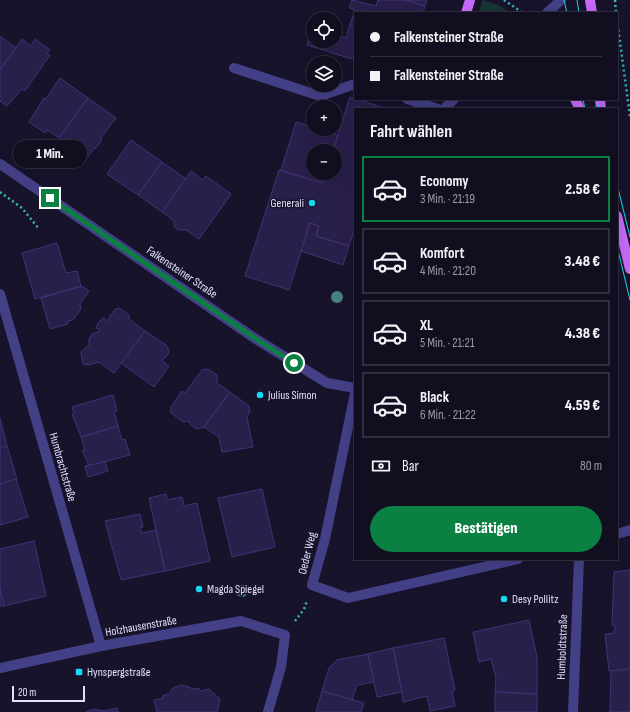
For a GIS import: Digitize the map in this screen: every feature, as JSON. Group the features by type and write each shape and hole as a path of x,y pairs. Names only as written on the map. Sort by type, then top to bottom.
{"main road":[{"path":"466,12 470,0"},
{"path":"590,0 592,12"},
{"path":"618,220 630,270"}],"street":[{"path":"548,12 561,0"},
{"path":"234,68 320,96 354,84"},
{"path":"410,100 435,108"},
{"path":"445,108 453,100"},
{"name":"Falkensteiner Straße","path":"0,164 256,339 327,383 354,388"},
{"name":"Humbrachtstraße","path":"0,294 101,646"},
{"name":"Oeder Weg","path":"312,585 325,539 354,398"},
{"path":"618,534 630,530"},
{"path":"312,585 348,598 514,560"},
{"name":"Humboldtstraße","path":"573,712 579,560"},
{"name":"Holzhausenstraße","path":"0,668 101,646 241,621 285,635"},
{"path":"268,712 282,667 285,635"}],"path":[{"path":"504,0 522,12"},
{"path":"615,0 616,12"},
{"path":"618,27 630,116"},
{"path":"0,192 22,208 39,229"},
{"name":"Oeder Weg","path":"285,635 304,609 312,585"}],"green space":[{"path":"482,0 499,5 509,12 479,12"}],"building":[{"path":"352,0 376,6 378,0 405,0 425,6 423,12 354,12 355,10 349,8"},
{"path":"405,0 427,0 425,6"},
{"path":"354,13 354,26 350,24"},
{"path":"350,24 354,26 354,60 317,48 342,48 342,37 346,38"},
{"path":"0,36 16,48 0,70"},
{"path":"22,39 31,46 35,39 50,50 47,53 50,55 25,91 22,89 7,106 0,101 2,98 0,96 0,70"},
{"path":"60,78 88,98 59,138 47,130 45,133 29,122 44,98 45,100"},
{"name":"Generali","path":"350,97 354,98 354,100 360,100 385,108 354,108 354,230 349,246 316,236 319,226 310,223 289,290 245,276 279,170 306,178 306,180 322,183 323,180 342,180 342,144 335,144 338,136 342,136 342,122"},
{"path":"88,98 116,118 100,139 102,140 84,162 68,151 71,147 59,138"},
{"path":"296,122 306,125 306,136 338,136 335,144 306,144 306,178 281,170"},
{"path":"131,140 162,162 138,195 107,174"},
{"path":"162,162 186,179 162,212 138,195"},
{"path":"191,171 203,180 206,176 231,194 199,239 186,230 178,230 174,226 174,221 162,212"},
{"path":"313,180 323,180 322,183"},
{"path":"310,223 319,226 316,236 349,246 343,265 301,251"},
{"path":"57,243 66,273 77,271 81,286 35,299 22,253"},
{"path":"82,286 89,291 80,304 81,309 73,320 68,321 68,324 50,329 41,298"},
{"path":"119,308 129,315 129,319 145,331 114,373 99,362 89,365 83,364 81,352 89,345 89,339 92,334 100,330 96,328 98,323 103,318 107,321 115,309"},
{"path":"145,331 166,345 169,350 168,354 162,361 169,366 154,387 121,363"},
{"path":"208,369 217,375 217,383 230,392 204,427 196,429 190,424 189,421 183,422 171,413 171,407 182,391 185,393 202,370"},
{"path":"230,392 249,406 250,412 247,417 253,447 222,452 219,437 204,427"},
{"path":"113,395 117,411 114,412 118,426 81,437 72,414 74,414 72,407"},
{"path":"0,418 7,446 0,448"},
{"path":"118,426 122,440 125,439 130,455 89,466 82,450 85,450 81,437"},
{"path":"7,446 17,479 0,484 0,448"},
{"path":"105,462 108,471 88,477 85,466"},
{"path":"16,479 28,517 0,525 0,484"},
{"path":"262,489 275,547 232,557 218,498"},
{"path":"166,494 167,500 182,497 184,506 197,503 210,561 165,571 149,498"},
{"path":"140,514 143,527 140,527 142,533 156,530 165,571 121,580 105,521"},
{"path":"34,541 46,596 4,606 0,588 0,549"},
{"path":"630,570 630,669 609,671 605,634 614,633 615,626 612,625 614,572"},
{"path":"0,588 4,606 0,606"},
{"path":"529,620 537,657 537,694 495,692 496,678 491,659 479,662 473,632"},
{"path":"444,638 455,690 452,691 455,706 430,711 427,696 403,702 393,648"},
{"path":"393,648 402,692 377,697 368,654"},
{"path":"368,654 374,682 357,685 352,700 322,691 329,668 337,660"},
{"path":"630,669 630,712 610,712 611,671"},
{"path":"181,685 192,689 199,688 200,691 209,689 220,699 217,712 157,712 154,700 163,698 162,696 169,694 173,688"},
{"path":"322,691 364,703 361,712 316,712"},
{"path":"495,692 537,694 537,712 495,712"},
{"path":"117,708 118,712 86,712 93,709 104,711"}],"tram line":[{"path":"564,0 567,12"},
{"path":"577,0 579,12"},
{"path":"583,100 585,108"},
{"path":"597,100 599,108"},
{"path":"618,188 630,237"},
{"path":"618,250 630,300"}],"place":[{"name":"Generali","path":"312,203"},
{"name":"Julius Simon","path":"260,395"},
{"name":"Magda Spiegel","path":"199,589"},
{"name":"Desy Pollitz","path":"504,599"},
{"name":"Hynspergstraße","path":"79,672"}],"route":[{"path":"50,198 256,339 294,363"}]}
